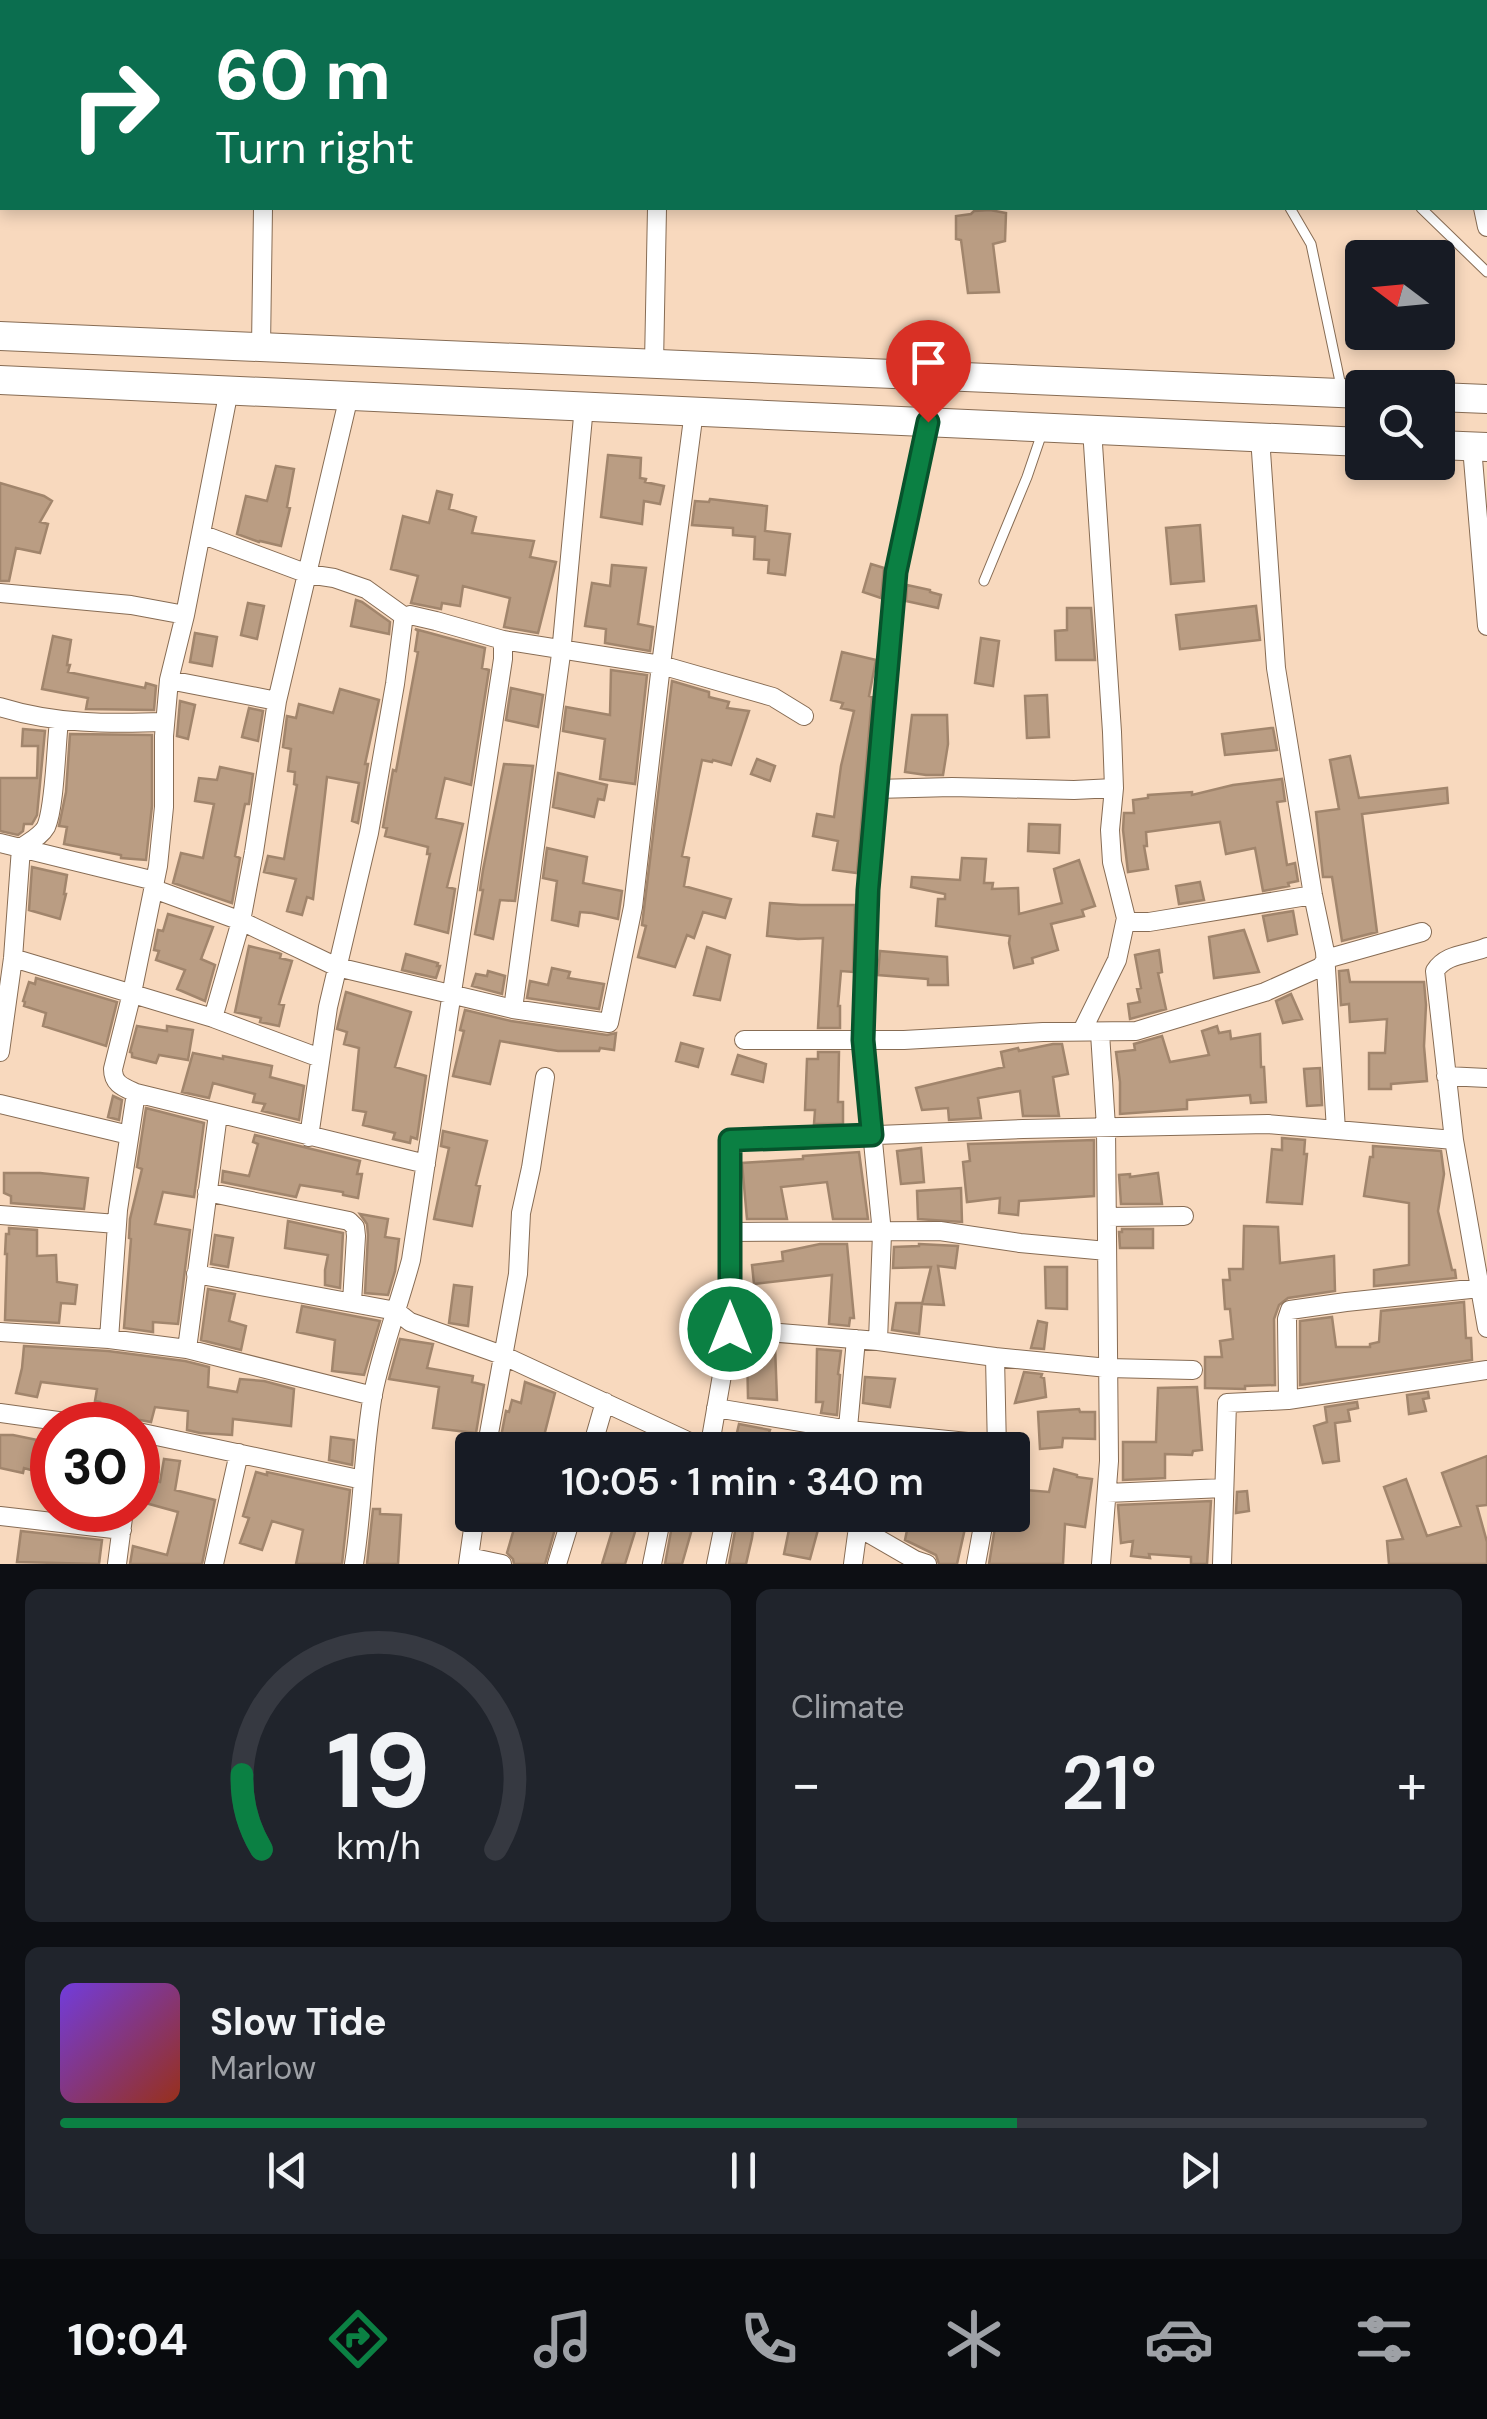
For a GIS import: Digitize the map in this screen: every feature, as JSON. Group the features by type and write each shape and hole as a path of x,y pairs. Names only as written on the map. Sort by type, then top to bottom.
{"main road":[{"path":"0,336 1345,394"},
{"path":"0,380 1345,441"},
{"path":"1455,399 1487,400"},
{"path":"1455,446 1480,447"}],"street":[{"path":"261,348 263,210"},
{"path":"654,364 657,210"},
{"path":"229,390 169,680 164,807 154,885 113,1078 136,1093 426,1164"},
{"path":"213,1018 241,921 277,701 348,396"},
{"path":"513,1009 561,650 584,406"},
{"path":"0,843 154,885 337,967 513,1009 609,1023 632,907 694,411"},
{"path":"878,1341 882,1232 863,1040 868,890 896,572 928,422"},
{"path":"1092,430 1114,788 1112,862 1126,918 1091,1032 1106,1128 1110,1461 1102,1564"},
{"path":"1260,437 1276,668 1326,959 1336,1130"},
{"path":"1480,447 1487,626"},
{"path":"201,534 308,574 366,588 406,617"},
{"path":"0,593 185,614"},
{"path":"309,1137 328,1007 369,833 406,617 436,621 502,640 660,665 773,696 804,716"},
{"path":"354,1564 373,1396 388,1331 411,1260 503,659 502,640"},
{"path":"169,680 277,701"},
{"path":"0,707 59,721 166,722"},
{"path":"21,848 46,826 59,721"},
{"path":"876,789 1114,788"},
{"path":"0,1052 13,958 21,848"},
{"path":"1126,918 1150,922 1313,895"},
{"path":"744,1040 1136,1031 1266,992 1321,966 1326,959 1422,932"},
{"path":"1487,947 1449,958 1435,972 1454,1140 1482,1279 1487,1328"},
{"path":"13,958 213,1018 320,1058"},
{"path":"489,1432 518,1274 521,1213 544,1076"},
{"path":"1446,1076 1487,1078"},
{"path":"109,1339 118,1224 136,1093"},
{"path":"0,1104 130,1135"},
{"path":"187,1348 218,1114"},
{"path":"711,1432 730,1329 730,1140 1268,1124 1454,1140"},
{"path":"207,1192 350,1221 356,1236 352,1302"},
{"path":"0,1215 118,1224"},
{"path":"1107,1217 1184,1216"},
{"path":"731,1232 940,1231 1107,1250"},
{"path":"196,1274 396,1310 410,1322 502,1355 605,1402 657,1432"},
{"path":"1288,1400 1286,1319 1290,1310 1482,1279"},
{"path":"730,1329 878,1341 1108,1368 1193,1370"},
{"path":"0,1332 187,1348 373,1396"},
{"path":"849,1430 856,1339"},
{"path":"995,1357 996,1432"},
{"path":"1222,1564 1227,1403 1288,1400 1487,1370"},
{"path":"596,1432 605,1402"},
{"path":"716,1408 865,1432"},
{"path":"0,1413 30,1417"},
{"path":"160,1437 363,1480"},
{"path":"214,1564 239,1453"},
{"path":"1107,1493 1224,1488"},
{"path":"0,1516 30,1519"},
{"path":"117,1564 122,1532"},
{"path":"473,1532 468,1560 502,1564"},
{"path":"557,1564 567,1532"},
{"path":"652,1564 659,1532"},
{"path":"716,1564 723,1532"},
{"path":"853,1564 857,1532"},
{"path":"867,1532 926,1564"},
{"path":"976,1564 982,1532"}],"lane":[{"path":"1291,210 1310,244 1346,370"},
{"path":"1423,210 1487,272"},
{"path":"984,581 1044,427"}],"building":[{"path":"990,210 1006,213 1005,241 993,244 999,292 968,293 961,240 956,239 956,216"},
{"path":"608,455 641,458 640,478 664,486 660,504 644,501 642,524 601,517"},
{"path":"276,466 294,469 281,546 237,534 246,496 267,501"},
{"path":"0,483 52,501 40,522 48,524 40,553 16,548 9,581 0,581"},
{"path":"437,491 452,495 449,509 476,517 472,533 534,541 530,557 556,562 538,633 504,627 510,598 463,586 460,606 442,603 441,609 411,603 418,576 391,569 403,516 429,523"},
{"path":"710,499 767,506 765,531 790,534 785,575 768,573 769,560 754,559 755,537 733,535 733,528 692,525 695,501"},
{"path":"1200,525 1204,581 1171,584 1166,528"},
{"path":"871,564 884,568 881,598 863,592"},
{"path":"612,565 646,568 638,624 653,627 650,651 605,643 606,629 585,626 592,583 610,586"},
{"path":"907,585 941,595 938,608 906,601"},
{"path":"356,600 390,622 389,634 351,626"},
{"path":"248,603 264,606 257,639 241,635"},
{"path":"1256,606 1260,640 1180,649 1176,615"},
{"path":"1067,608 1091,608 1095,660 1056,660 1055,631 1067,630"},
{"path":"415,629 485,648 482,668 489,670 471,785 445,778 436,818 463,824 447,887 455,889 448,933 415,924 430,854 428,847 385,836 387,828 383,827 418,652"},
{"path":"195,633 217,637 212,666 190,662"},
{"path":"53,636 71,640 68,672 145,688 146,683 156,686 154,710 86,709 88,698 42,689"},
{"path":"981,638 999,641 993,686 975,683"},
{"path":"842,652 876,660 869,696 872,697 857,873 833,870 838,841 813,836 817,814 834,817 854,711 831,700"},
{"path":"611,670 647,675 635,784 600,779 605,739 563,731 566,707 610,715"},
{"path":"672,681 709,692 709,697 729,702 727,708 749,711 731,765 702,760 682,856 689,858 684,886 731,899 725,918 703,912 694,938 687,935 675,967 638,957 646,926 642,925"},
{"path":"511,688 543,695 538,727 506,720"},
{"path":"340,689 379,700 365,764 358,823 352,821 359,783 327,777 313,899 307,897 302,915 287,911 296,879 264,872 268,856 284,859 297,785 295,772 288,771 291,749 283,747 287,716 296,718 299,704 333,713"},
{"path":"1047,695 1049,737 1027,738 1025,696"},
{"path":"180,701 195,705 188,739 177,736"},
{"path":"249,708 263,711 258,741 242,737"},
{"path":"912,715 947,715 943,775 905,772"},
{"path":"1273,728 1277,750 1225,755 1222,734"},
{"path":"23,729 45,731 37,815 32,824 24,824 18,835 0,831 0,778 37,778 38,746 22,746"},
{"path":"70,734 152,735 152,806 146,860 64,844 67,827 59,826"},
{"path":"1350,756 1359,798 1447,788 1448,803 1362,814 1377,932 1342,941 1332,877 1323,877 1316,812 1339,809 1330,760"},
{"path":"757,759 775,766 770,781 751,774"},
{"path":"504,764 533,766 515,901 500,900 493,939 475,934"},
{"path":"220,767 253,774 235,856 240,858 232,903 173,883 181,853 203,858 214,804 195,801 199,778 217,780"},
{"path":"558,773 607,785 604,800 598,799 594,817 553,807"},
{"path":"1282,779 1285,801 1277,802 1287,865 1295,863 1298,881 1263,891 1255,848 1226,854 1220,822 1146,832 1148,869 1128,872 1124,813 1134,813 1133,800 1148,795 1192,795"},
{"path":"1029,824 1060,825 1059,853 1028,851"},
{"path":"547,848 587,857 583,883 622,891 618,919 580,912 578,926 552,920 557,881 543,878"},
{"path":"962,858 986,859 984,883 993,883 992,889 1018,888 1019,914 1062,903 1054,869 1079,860 1095,906 1082,910 1084,916 1051,924 1058,950 1014,968 1010,936 936,926 938,899 945,899 945,894 911,887 912,877 960,880"},
{"path":"32,867 67,875 60,919 29,910"},
{"path":"1200,882 1204,900 1179,904 1176,886"},
{"path":"770,903 855,905 853,972 841,971 840,1028 818,1028 823,938 767,936"},
{"path":"1293,911 1297,934 1268,941 1263,916"},
{"path":"168,914 213,927 201,959 215,965 205,1001 177,989 185,970 156,960 158,930 163,931"},
{"path":"1244,930 1259,972 1214,978 1209,937"},
{"path":"249,946 292,961 279,1004 284,1005 279,1026 235,1012"},
{"path":"707,947 730,955 720,1000 694,995"},
{"path":"1159,950 1162,972 1158,973 1166,1009 1130,1019 1128,1004 1140,1002 1135,955"},
{"path":"880,951 947,957 948,985 928,985 928,979 878,975"},
{"path":"406,954 438,963 436,978 402,970"},
{"path":"552,968 570,972 568,978 604,984 599,1009 527,998 530,981 548,985"},
{"path":"1348,970 1350,982 1424,982 1427,1081 1391,1084 1391,1089 1369,1089 1369,1053 1385,1053 1387,1019 1350,1022 1349,1004 1341,1005 1339,971"},
{"path":"488,971 505,976 502,994 472,986 476,974 487,976"},
{"path":"36,978 117,1002 106,1046 43,1026 46,1013 24,1006 23,1001 29,982 35,984"},
{"path":"346,992 411,1012 395,1067 426,1076 417,1139 411,1137 410,1143 393,1139 395,1133 363,1125 366,1112 353,1110 359,1048 344,1044 347,1032 337,1029"},
{"path":"1291,994 1302,1019 1283,1023 1276,1001"},
{"path":"465,1010 511,1021 607,1035 616,1033 614,1050 558,1051 500,1041 490,1084 453,1076"},
{"path":"137,1026 193,1030 188,1060 159,1055 156,1063 132,1057"},
{"path":"1217,1026 1219,1033 1230,1031 1231,1039 1260,1034 1266,1102 1251,1103 1250,1095 1187,1100 1187,1109 1120,1114 1116,1052 1135,1050 1134,1044 1162,1036 1170,1062 1209,1055 1202,1031"},
{"path":"681,1043 703,1049 698,1067 676,1061"},
{"path":"1062,1044 1068,1074 1053,1077 1059,1116 1023,1116 1020,1091 978,1098 981,1118 949,1120 948,1108 922,1110 916,1088 1004,1067 1001,1052"},
{"path":"818,1052 839,1052 838,1102 843,1102 843,1124 814,1124 815,1110 805,1110 807,1059 818,1059"},
{"path":"193,1053 272,1066 270,1077 304,1086 299,1120 262,1111 265,1104 253,1102 255,1094 213,1083 209,1098 182,1092"},
{"path":"738,1055 766,1064 763,1082 732,1074"},
{"path":"1320,1068 1322,1105 1307,1106 1304,1069"},
{"path":"113,1096 122,1100 119,1120 108,1117"},
{"path":"146,1108 204,1123 194,1197 163,1192 155,1224 190,1230 178,1324 153,1322 153,1332 124,1328 130,1219 142,1169 137,1167"},
{"path":"443,1131 487,1141 476,1185 480,1186 472,1226 434,1219 449,1148 441,1146"},
{"path":"255,1135 360,1161 358,1198 300,1185 296,1197 222,1182 223,1171 249,1176 258,1144 253,1142"},
{"path":"1282,1138 1305,1140 1302,1204 1267,1202 1272,1149 1282,1150"},
{"path":"1094,1140 1094,1196 1019,1201 1018,1215 999,1213 1000,1198 967,1202 963,1162 970,1161 968,1144"},
{"path":"1373,1146 1441,1151 1444,1174 1438,1211 1456,1278 1374,1286 1374,1270 1409,1265 1409,1203 1364,1196"},
{"path":"921,1148 924,1182 901,1184 897,1151"},
{"path":"859,1152 868,1219 833,1219 827,1182 781,1187 787,1219 747,1219 742,1163"},
{"path":"4,1173 88,1178 84,1209 11,1203 11,1196 4,1193"},
{"path":"1158,1173 1162,1204 1121,1204 1119,1175"},
{"path":"961,1188 962,1222 918,1219 917,1191"},
{"path":"360,1214 388,1219 385,1237 399,1239 388,1295 365,1293 368,1235"},
{"path":"288,1221 343,1233 340,1288 325,1285 328,1255 285,1248"},
{"path":"1244,1226 1278,1227 1280,1263 1334,1256 1335,1291 1288,1298 1279,1305 1274,1319 1275,1385 1205,1388 1205,1357 1222,1357 1220,1341 1233,1339 1223,1280 1230,1280 1229,1269 1243,1269"},
{"path":"9,1228 37,1230 37,1256 56,1255 57,1282 77,1285 75,1304 61,1303 59,1323 5,1320"},
{"path":"1122,1229 1153,1229 1153,1248 1120,1248"},
{"path":"215,1235 233,1238 228,1267 211,1264"},
{"path":"820,1244 847,1244 854,1318 850,1318 849,1326 829,1324 832,1275 754,1284 752,1265 783,1261 782,1252"},
{"path":"958,1246 955,1268 938,1266 944,1305 922,1304 931,1267 893,1268 894,1247"},
{"path":"1045,1267 1067,1267 1067,1309 1046,1308"},
{"path":"454,1285 472,1287 468,1326 449,1323"},
{"path":"208,1289 235,1294 229,1321 246,1326 241,1350 201,1340"},
{"path":"1464,1302 1472,1360 1300,1385 1300,1321 1332,1317 1336,1347 1370,1347 1379,1342 1381,1311"},
{"path":"896,1303 922,1303 919,1334 892,1330"},
{"path":"302,1306 380,1321 364,1375 332,1371 335,1340 297,1332"},
{"path":"1038,1321 1047,1323 1044,1349 1031,1348"},
{"path":"400,1339 433,1344 427,1368 473,1376 472,1382 484,1385 476,1432 433,1428 439,1387 389,1379"},
{"path":"24,1346 185,1361 209,1367 208,1387 237,1392 240,1379 294,1389 291,1426 233,1419 232,1435 200,1433 187,1430 188,1411 160,1408 160,1402 100,1402 95,1401 97,1389 41,1382 37,1397 16,1393"},
{"path":"775,1346 777,1400 748,1398 747,1349"},
{"path":"817,1349 841,1351 837,1415 821,1413 823,1402 816,1402"},
{"path":"1024,1372 1042,1374 1046,1397 1015,1403"},
{"path":"865,1377 895,1379 890,1407 863,1403"},
{"path":"525,1382 555,1393 545,1432 502,1432 512,1400 521,1403"},
{"path":"1197,1387 1202,1450 1193,1451 1192,1455 1165,1454 1165,1478 1123,1480 1123,1442 1156,1442 1158,1388"},
{"path":"1428,1392 1429,1398 1423,1399 1426,1411 1409,1414 1407,1395"},
{"path":"1357,1402 1358,1408 1348,1410 1350,1421 1335,1423 1339,1461 1323,1463 1314,1426 1327,1422 1325,1407"},
{"path":"1038,1412 1095,1412 1095,1439 1063,1438 1062,1447 1040,1449"},
{"path":"739,1424 770,1430 769,1432 737,1432"},
{"path":"0,1435 30,1438 30,1470 24,1468 23,1473 0,1468"},
{"path":"331,1437 354,1440 352,1465 329,1460"},
{"path":"1487,1456 1487,1505 1477,1506 1487,1542 1487,1564 1389,1564 1387,1541 1403,1539 1384,1487 1406,1479 1427,1536 1461,1526 1442,1473"},
{"path":"164,1459 180,1461 175,1490 215,1500 202,1564 130,1564 133,1546 167,1555 178,1512 160,1507"},
{"path":"1054,1469 1092,1479 1085,1527 1065,1524 1063,1564 989,1564 994,1532 1030,1532 1030,1490 1049,1492"},
{"path":"256,1472 350,1490 342,1564 296,1564 303,1530 272,1521 262,1550 240,1543 249,1518 243,1516"},
{"path":"1247,1491 1249,1511 1236,1513 1237,1492"},
{"path":"1211,1501 1207,1564 1191,1564 1191,1557 1131,1556 1133,1541 1121,1543 1118,1505"},
{"path":"373,1509 380,1509 380,1514 401,1515 398,1564 367,1564"},
{"path":"21,1531 102,1540 99,1564 17,1562"},
{"path":"513,1532 554,1532 545,1564 514,1564 507,1553"},
{"path":"612,1532 635,1532 625,1564 602,1564"},
{"path":"671,1532 691,1532 682,1564 665,1564"},
{"path":"735,1532 753,1532 746,1564 729,1564"},
{"path":"789,1532 817,1532 810,1559 784,1554"},
{"path":"907,1532 964,1532 957,1564 939,1564 936,1555 905,1540"}],"route":[{"path":"730,1329 730,1140 872,1135 863,1040 868,890 896,572 928,422"}]}
